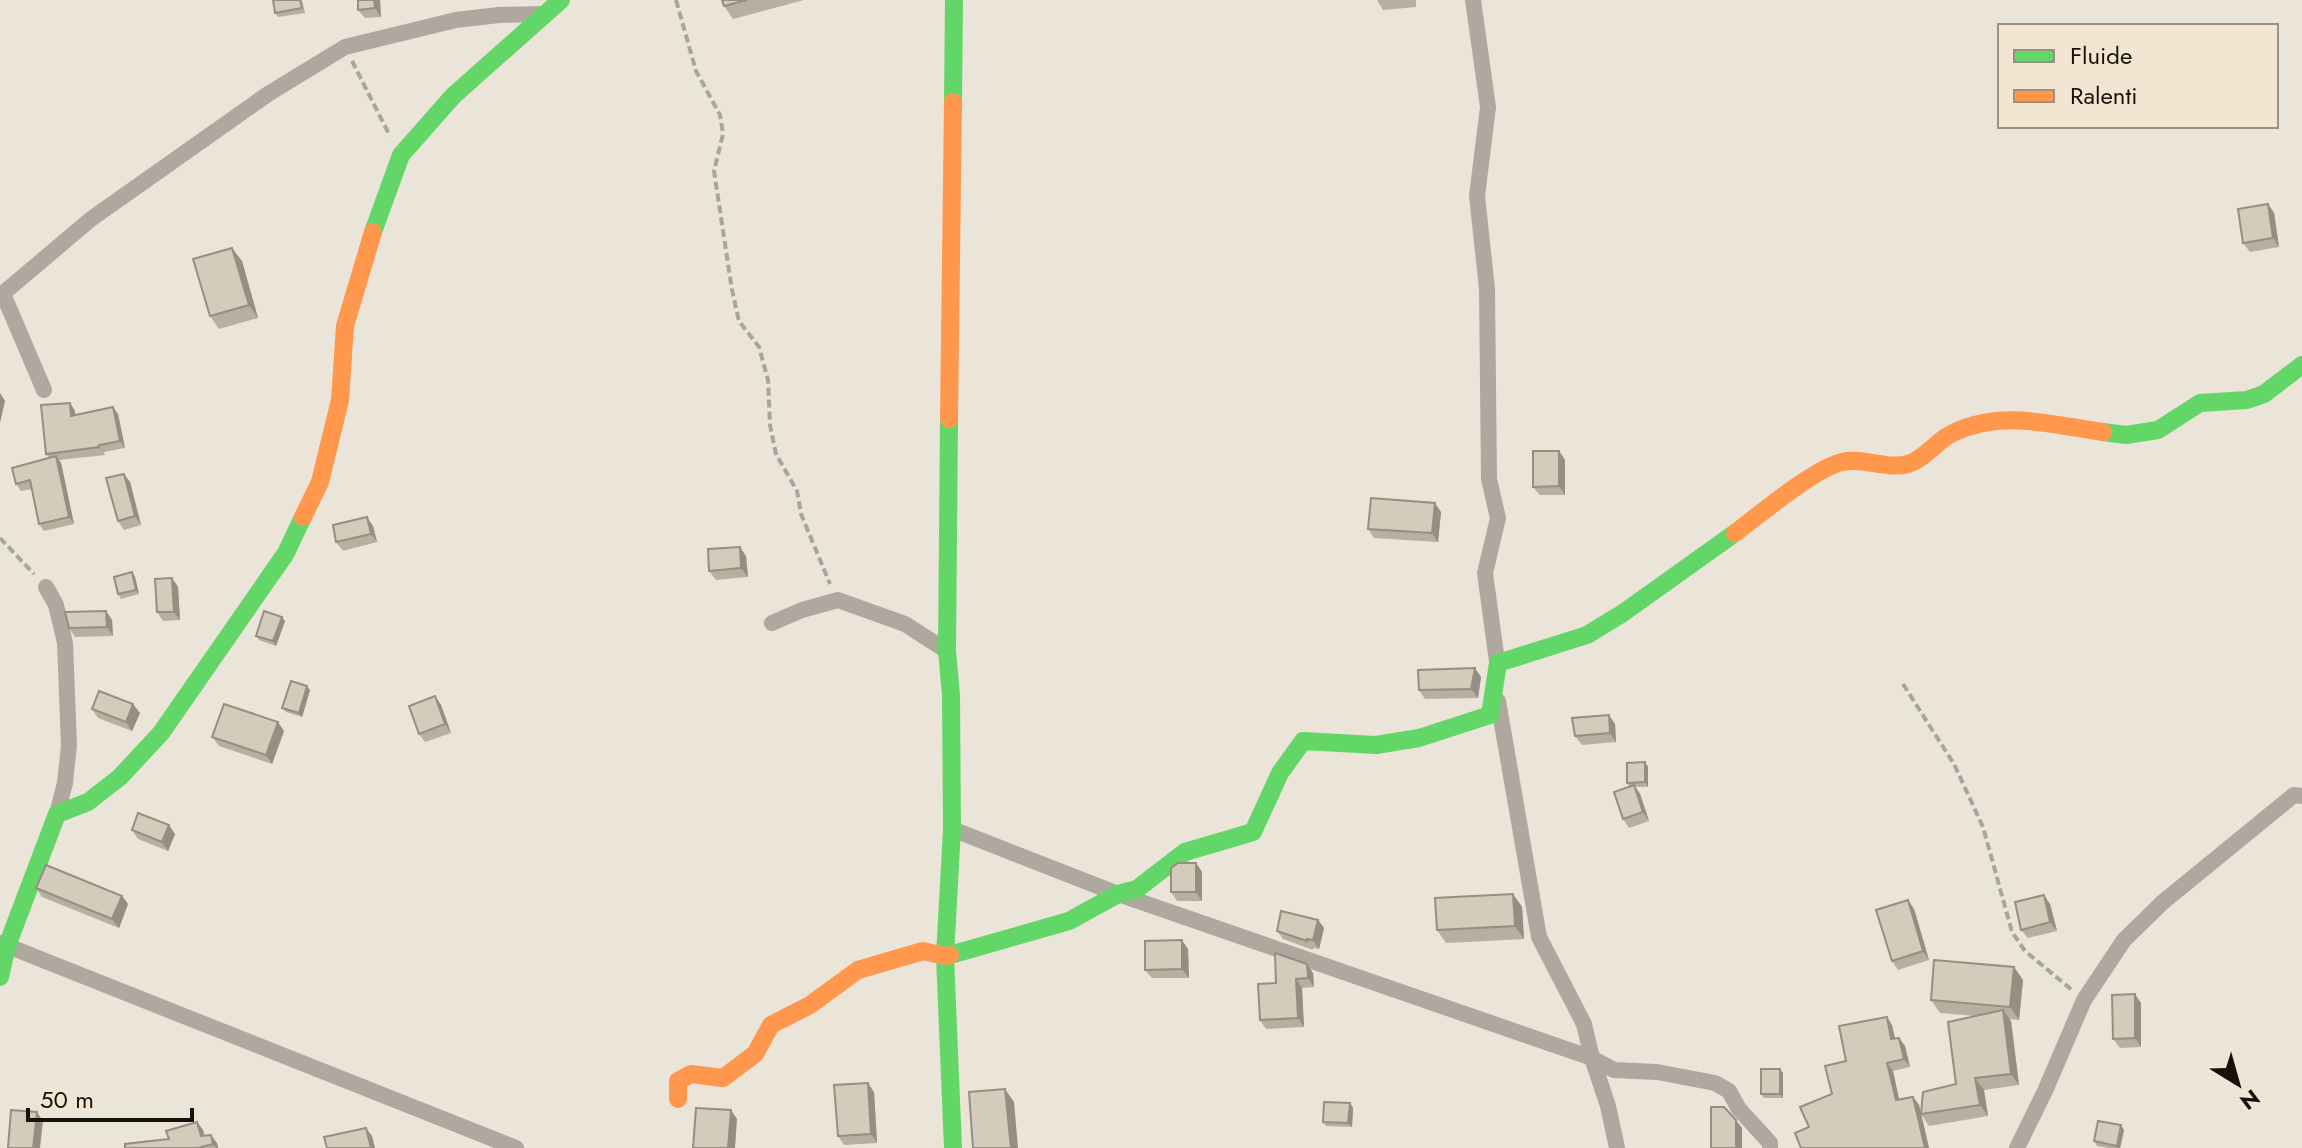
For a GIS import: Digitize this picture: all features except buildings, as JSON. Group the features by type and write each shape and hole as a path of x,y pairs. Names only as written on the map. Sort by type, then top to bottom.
{"street":[{"path":"57,814 88,802 120,777 161,733 286,553 320,482 340,400 345,326 364,255 401,155 453,96 561,0"},
{"path":"953,1148 945,947 952,829 951,695 947,651 954,0"},
{"path":"1473,0 1488,107 1477,196 1487,289 1489,479 1498,518 1485,573 1498,663 1498,712 1507,748 1539,937 1584,1024 1617,1148"},
{"path":"44,390 1,295 91,219 268,94 345,47 456,20 547,14"},
{"path":"1498,663 1587,635 1623,613 1827,467 1845,461 1895,467 1913,463 1950,434 1981,421 2005,418 2126,435 2158,430 2200,403 2247,400 2264,394 2302,365"},
{"path":"0,977 3,944 57,814 65,783 69,745 65,643 56,605 46,587"},
{"path":"772,623 802,610 838,600 905,624 947,651"},
{"path":"678,1099 678,1081 691,1074 723,1078 755,1054 771,1025 810,1005 858,970 923,951 1069,921 1118,894 1137,889 1185,852 1253,832 1280,773 1303,741 1376,745 1419,738 1490,715 1498,663"},
{"path":"2017,1148 2084,1000 2124,940 2163,902 2299,793"},
{"path":"952,829 1118,894 1592,1058 1614,1070 1657,1072 1715,1083 1729,1091 1739,1109 1770,1143 1770,1148"},
{"path":"3,944 516,1148"}],"path":[{"path":"676,0 696,71 720,115 723,134 714,171 739,321 759,347 768,380 770,425 776,454 797,491 801,514 838,600"},
{"path":"345,47 401,155"},
{"path":"0,538 46,587"},
{"path":"1903,684 1954,764 1983,827 2012,932 2025,951 2084,1000"}],"traffic: fast":[{"path":"373,232 401,155 453,96 561,0"},
{"path":"953,102 954,0"},
{"path":"2103,432 2126,435 2158,430 2200,403 2247,400 2264,394 2302,365"},
{"path":"949,419 947,651 951,695 952,829 945,956 953,1148"},
{"path":"0,977 7,946 57,814 88,802 120,777 161,733 286,553 303,517"},
{"path":"950,955 1069,921 1118,894 1137,889 1185,852 1253,832 1280,773 1303,741 1376,745 1419,738 1490,715 1498,663 1587,635 1735,533"}],"traffic: slow":[{"path":"949,419 953,102"},
{"path":"303,517 320,482 340,400 345,326 373,232"},
{"path":"1735,533 1787,493 1831,466 1850,461 1891,466 1908,464 1947,436 1971,426 2009,420 2103,432"},
{"path":"678,1099 678,1081 691,1074 723,1078 755,1054 771,1025 810,1005 858,970 923,951 950,955"}]}
